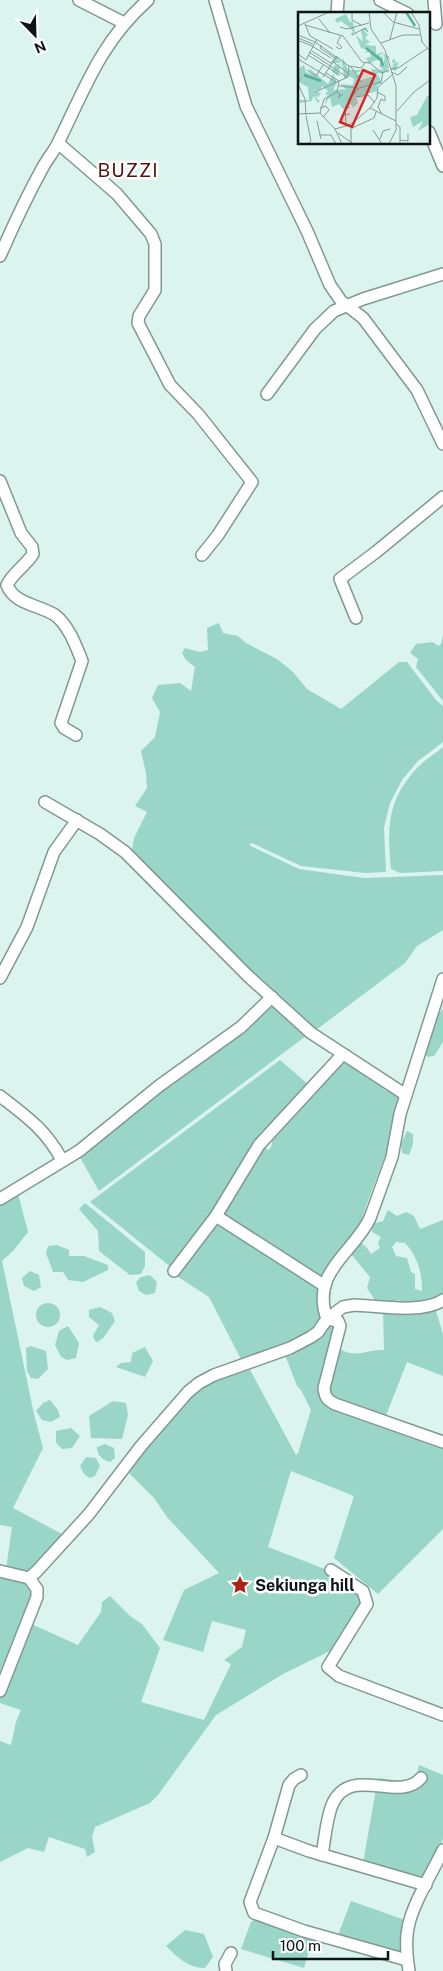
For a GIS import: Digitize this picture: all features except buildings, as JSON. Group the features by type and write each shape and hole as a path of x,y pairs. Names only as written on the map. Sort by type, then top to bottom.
{"street":[{"path":"78,0 124,23"},
{"path":"0,256 12,227 58,143 93,69 124,23 148,0"},
{"path":"215,0 246,106 299,215 330,285 340,301 363,318 417,390 443,444"},
{"path":"380,0 404,12"},
{"path":"434,0 436,24"},
{"path":"430,134 443,166"},
{"path":"58,143 117,194 151,234 155,244 155,290 142,311 138,323 170,385 198,414 252,482 218,535 202,555"},
{"path":"267,394 324,319 334,311 346,305 443,274"},
{"path":"0,481 21,533 32,547 33,554 21,570 9,581 7,585 10,592 16,597 54,615 68,630 82,661 61,723 64,728 76,735"},
{"path":"356,618 340,579 443,498"},
{"path":"45,802 100,834 125,852 248,976 311,1033 406,1095"},
{"path":"0,978 26,927 54,852 77,820"},
{"path":"327,1319 323,1307 325,1286 337,1262 366,1227 370,1218 392,1157 400,1114 443,979"},
{"path":"0,1199 79,1151 159,1086 233,1033 272,997"},
{"path":"174,1271 216,1216 259,1145 342,1055"},
{"path":"0,1096 39,1126 48,1136 62,1160"},
{"path":"216,1216 325,1286"},
{"path":"29,1578 89,1514 141,1446 188,1392 199,1383 214,1375 290,1348 311,1337 318,1332 327,1319 343,1307 354,1304 424,1307 436,1305 443,1300"},
{"path":"327,1319 338,1321 340,1326 324,1388 328,1400 443,1442"},
{"path":"0,1570 29,1578 36,1588 37,1597 0,1691"},
{"path":"331,1570 363,1591 367,1604 328,1667 339,1676 443,1715"},
{"path":"300,1775 289,1785 274,1838 250,1902 254,1913 408,1966 408,1928 443,1850"},
{"path":"322,1855 332,1805 338,1796 347,1789 360,1784 406,1788 416,1784 421,1778"},
{"path":"274,1838 322,1855 426,1885"},
{"path":"226,1971 225,1964 231,1953"}],"green space":[{"path":"219,623 223,633 238,636 246,643 277,659 293,672 307,689 341,709 399,662 407,662 436,700 443,706 443,742 418,761 402,780 390,803 384,828 386,872 365,873 301,866 252,843 249,845 299,869 364,878 443,875 443,930 417,946 405,963 316,1030 274,996 144,868 132,850 134,838 147,812 135,806 147,788 141,751 155,737 160,712 152,698 158,685 180,683 191,691 195,667 186,660 182,653 185,648 200,652 208,650 207,628"},
{"path":"443,635 443,701 416,667 418,659 410,653 416,644 433,642 438,646 441,644"},
{"path":"443,747 443,871 400,873 391,869 389,840 395,802 408,778 419,766"},
{"path":"270,1007 278,1009 310,1033 99,1191 78,1154"},
{"path":"443,1009 443,1042 434,1056 428,1057 424,1054 435,1017"},
{"path":"345,1058 383,1083 383,1089 387,1091 393,1088 400,1097 389,1145 360,1227 325,1281 222,1216 262,1145 268,1150 270,1149 272,1144 271,1133"},
{"path":"280,1060 309,1085 266,1128 209,1219 172,1268 90,1202"},
{"path":"407,1131 413,1134 413,1144 409,1155 402,1153 401,1144"},
{"path":"17,1190 28,1232 13,1251 2,1261 34,1414 43,1448 13,1508 64,1535 30,1573 6,1569 12,1527 0,1525 0,1202"},
{"path":"85,1203 145,1252 145,1266 141,1274 130,1275 99,1251 98,1231 79,1209"},
{"path":"388,1210 397,1216 406,1212 414,1216 420,1229 443,1220 443,1296 427,1303 404,1304 399,1300 376,1302 367,1288 370,1277 350,1253 359,1241 371,1254 380,1248 378,1243 381,1237 372,1232 372,1224 383,1221","holes":["396,1242 405,1243 413,1254 418,1266 422,1291 415,1289 415,1274 411,1272 407,1258 396,1256 392,1247"]},
{"path":"213,1226 227,1226 320,1287 323,1320 316,1329 243,1363 209,1297 175,1275"},
{"path":"57,1245 69,1250 69,1256 84,1256 108,1265 108,1270 83,1282 68,1280 63,1272 53,1272 46,1253 48,1246"},
{"path":"30,1271 39,1275 41,1287 34,1291 24,1286 22,1278"},
{"path":"150,1275 157,1282 155,1293 146,1295 139,1291 136,1282 141,1277"},
{"path":"48,1303 56,1307 60,1315 56,1323 48,1327 40,1323 36,1315 40,1307"},
{"path":"100,1307 112,1313 115,1321 104,1337 98,1342 95,1341 93,1336 99,1325 89,1317 89,1310"},
{"path":"435,1308 443,1334 443,1376 407,1362 385,1418 328,1396 337,1348 348,1353 384,1350 383,1309"},
{"path":"335,1323 323,1397 443,1445 443,1529 378,1594 334,1558 354,1496 291,1471 268,1547 330,1571 360,1592 364,1608 330,1651 283,1674 216,1715 158,1795 150,1803 95,1827 92,1837 95,1852 87,1857 85,1849 49,1837 44,1852 28,1848 0,1862 0,1741 11,1745 16,1722 21,1710 0,1703 0,1695 29,1623 78,1645 101,1612 102,1602 110,1596 130,1616 142,1624 160,1648 141,1702 204,1720 231,1664 224,1660 242,1647 246,1630 212,1621 203,1652 163,1640 184,1590 219,1573 167,1517 154,1498 130,1474 129,1470 139,1452 201,1384 248,1366 296,1455 311,1410 297,1386 285,1355 329,1324"},
{"path":"68,1326 79,1343 76,1358 67,1360 61,1357 55,1345 59,1331"},
{"path":"31,1346 46,1351 48,1369 38,1379 31,1378 27,1371 26,1348"},
{"path":"145,1347 153,1361 145,1377 116,1367 121,1363 131,1362 132,1353"},
{"path":"50,1400 58,1410 60,1417 51,1422 42,1420 36,1411 43,1403"},
{"path":"113,1401 126,1403 128,1415 122,1439 91,1438 89,1416"},
{"path":"71,1428 80,1436 72,1448 62,1449 56,1443 56,1431"},
{"path":"105,1444 114,1448 115,1458 110,1462 102,1458 98,1452 97,1447"},
{"path":"86,1457 96,1458 100,1466 95,1476 90,1478 84,1474 80,1466"},
{"path":"0,1574 28,1580 34,1598 0,1684"},
{"path":"419,1765 443,1775 443,1839 424,1882 363,1863 378,1778 415,1783"},
{"path":"351,1901 405,1920 404,1954 337,1938"},
{"path":"257,1918 313,1937 304,1968 241,1949 251,1922"},
{"path":"185,1930 204,1934 213,1957 205,1968 188,1964 166,1946"}],"place":[{"name":"Sekiunga hill","path":"240,1585"}],"district":[{"name":"BUZZI","path":"128,170"}]}
